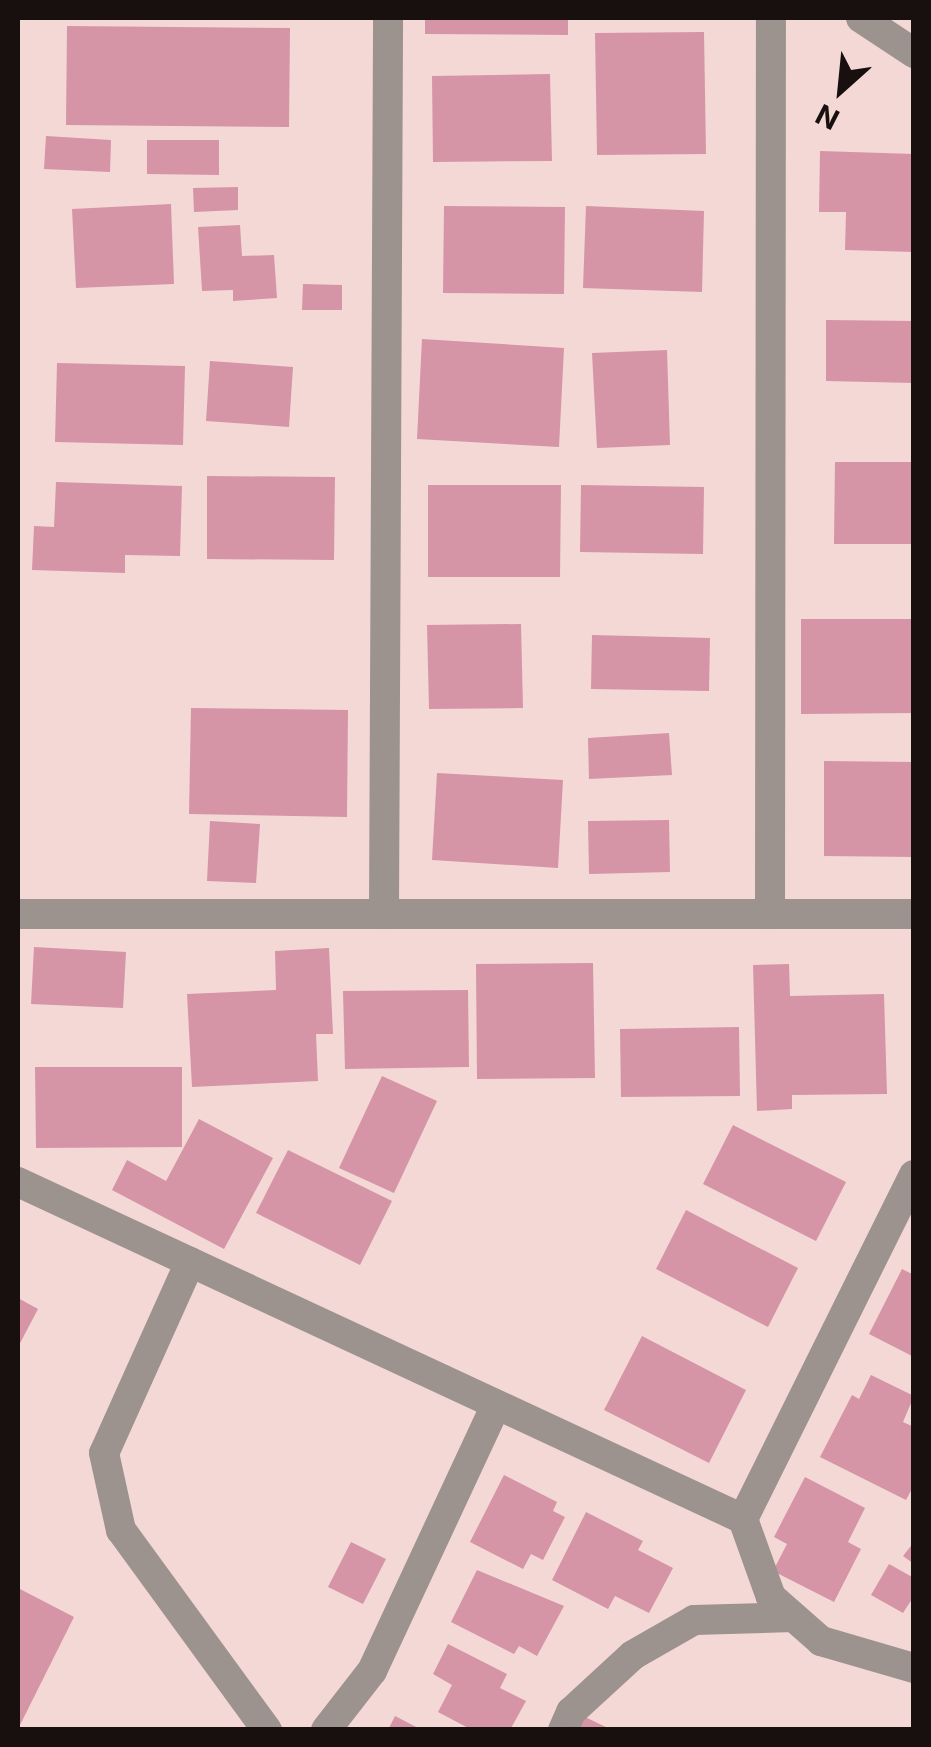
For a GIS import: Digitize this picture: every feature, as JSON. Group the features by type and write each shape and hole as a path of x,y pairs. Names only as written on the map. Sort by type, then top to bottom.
{"street":[{"path":"384,914 388,18"},
{"path":"770,914 771,18"},
{"path":"861,18 914,52"},
{"path":"18,914 914,914"},
{"path":"742,1519 914,1175"},
{"path":"18,1182 742,1519 771,1596 793,1617 821,1641 914,1668"},
{"path":"190,1262 104,1453 121,1530 267,1730"},
{"path":"326,1730 372,1671 496,1405"},
{"path":"563,1730 571,1712 633,1655 694,1620 793,1617"}],"building":[{"path":"425,18 568,18 568,35 425,34"},
{"path":"67,26 290,28 289,127 66,125"},
{"path":"704,32 706,154 597,155 595,33"},
{"path":"550,74 552,161 433,162 432,76"},
{"path":"46,136 111,140 110,172 44,169"},
{"path":"147,140 219,140 219,175 147,174"},
{"path":"820,151 914,154 914,252 845,250 846,212 819,212"},
{"path":"238,187 238,210 194,212 193,188"},
{"path":"171,204 174,284 76,288 72,209"},
{"path":"444,206 565,207 564,294 443,293"},
{"path":"586,206 704,211 702,292 583,288"},
{"path":"240,225 242,256 274,255 277,298 233,301 233,290 202,291 198,227"},
{"path":"303,284 342,285 342,310 302,310"},
{"path":"826,320 914,321 914,383 826,381"},
{"path":"422,339 564,348 559,447 417,439"},
{"path":"667,350 670,445 597,448 592,353"},
{"path":"210,361 293,367 289,427 206,421"},
{"path":"57,363 185,366 183,445 55,442"},
{"path":"835,462 914,462 914,544 834,544"},
{"path":"207,476 335,477 334,560 207,559"},
{"path":"56,482 182,486 180,556 125,555 125,573 32,570 34,526 54,527"},
{"path":"428,485 561,485 560,577 428,577"},
{"path":"581,485 704,487 703,554 580,552"},
{"path":"801,619 914,619 914,713 801,714"},
{"path":"521,624 523,708 429,709 427,625"},
{"path":"592,635 710,638 709,691 591,689"},
{"path":"191,708 348,710 347,817 189,814"},
{"path":"669,733 672,775 589,779 588,738"},
{"path":"824,761 914,762 914,857 824,856"},
{"path":"437,773 563,780 558,868 432,860"},
{"path":"669,820 670,872 589,874 588,821"},
{"path":"210,821 260,824 256,883 207,881"},
{"path":"34,947 126,952 123,1008 31,1004"},
{"path":"329,948 333,1034 316,1034 318,1081 192,1087 187,994 276,990 275,951"},
{"path":"593,963 595,1078 477,1079 476,964"},
{"path":"789,964 790,996 884,994 887,1094 792,1095 792,1109 757,1111 753,965"},
{"path":"468,990 469,1067 345,1069 343,991"},
{"path":"739,1027 740,1096 621,1097 620,1029"},
{"path":"35,1067 182,1067 182,1147 36,1148"},
{"path":"382,1076 437,1101 394,1193 339,1168"},
{"path":"199,1119 273,1158 224,1249 112,1190 127,1160 166,1181"},
{"path":"733,1125 846,1182 816,1241 703,1184"},
{"path":"288,1150 392,1201 360,1265 256,1213"},
{"path":"686,1210 798,1268 768,1327 656,1269"},
{"path":"902,1269 914,1275 914,1357 869,1334"},
{"path":"18,1298 38,1309 18,1347"},
{"path":"642,1336 746,1390 709,1463 604,1410"},
{"path":"871,1375 914,1396 903,1422 914,1427 914,1485 906,1500 820,1457 852,1395 859,1399"},
{"path":"504,1475 557,1502 553,1511 565,1517 543,1560 531,1554 523,1569 470,1542"},
{"path":"805,1477 865,1508 848,1542 861,1549 834,1602 773,1571 787,1544 774,1537"},
{"path":"586,1512 643,1541 638,1550 673,1568 649,1613 615,1596 608,1609 552,1580"},
{"path":"351,1542 386,1559 363,1604 328,1587"},
{"path":"914,1542 914,1564 903,1556"},
{"path":"889,1564 914,1578 914,1596 903,1613 871,1595"},
{"path":"477,1570 564,1606 537,1656 519,1646 514,1654 451,1622"},
{"path":"18,1588 74,1617 18,1729"},
{"path":"448,1644 507,1674 500,1688 526,1701 510,1730 472,1730 438,1712 452,1685 433,1674"},
{"path":"395,1716 422,1730 388,1730"},
{"path":"583,1716 612,1730 576,1730"}]}
